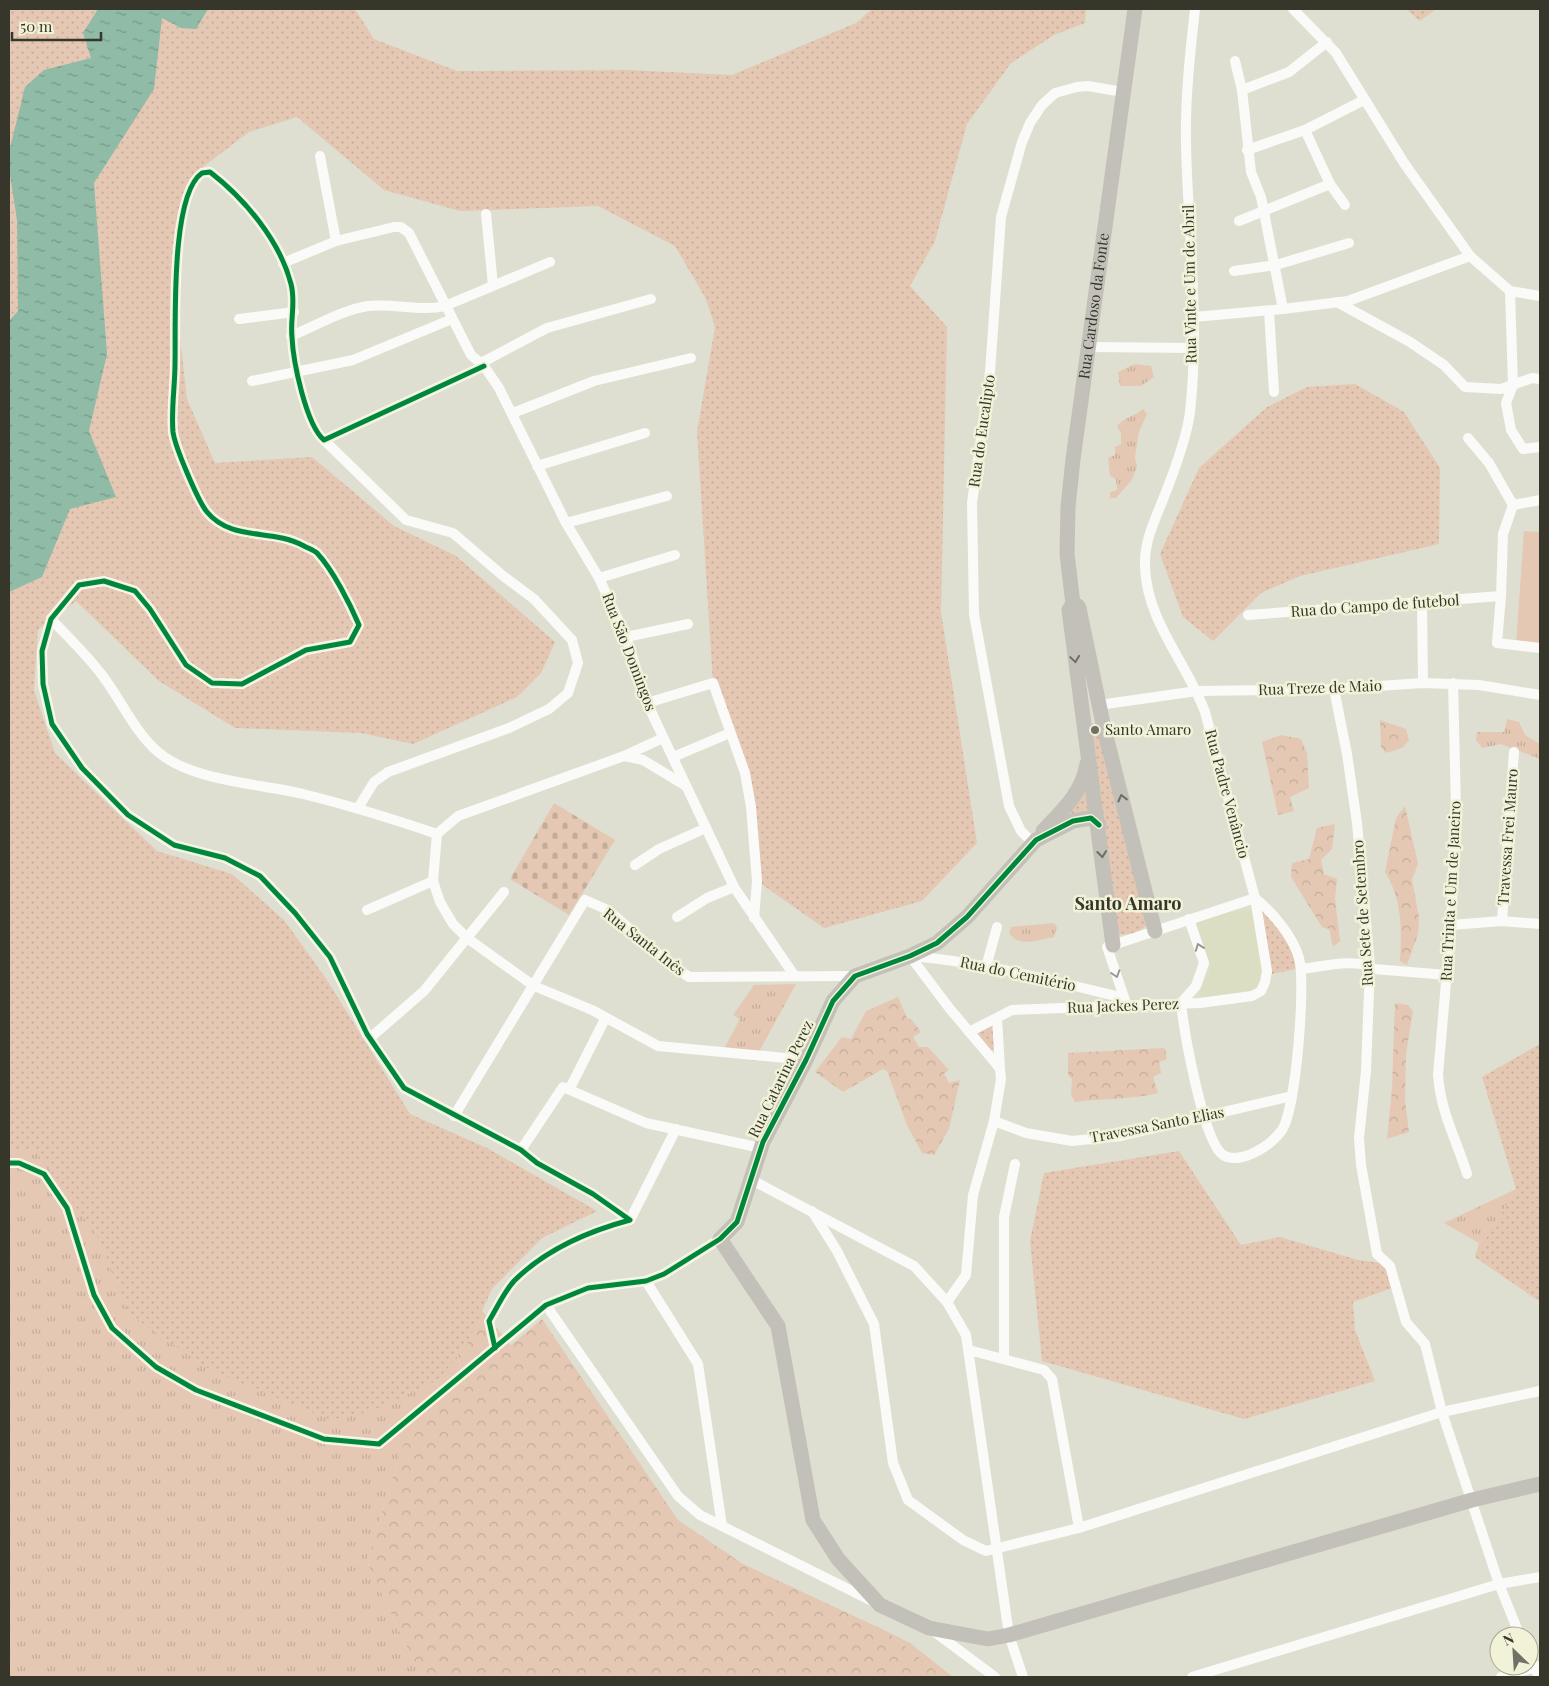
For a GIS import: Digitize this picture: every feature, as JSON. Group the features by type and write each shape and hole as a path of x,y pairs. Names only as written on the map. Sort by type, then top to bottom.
{"street":[{"name":"Rua Cardoso da Fonte","path":"1125,1002 1107,947 1113,945 1099,825 1069,610 1073,604 1067,554 1068,506 1135,9"},
{"name":"Rua Vinte e Um de Abril","path":"1195,9 1186,142 1194,317 1194,348 1189,414 1163,500 1149,532 1145,549 1145,568 1152,602 1161,628 1197,691"},
{"path":"1292,9 1328,42 1352,77 1364,100 1404,163 1470,256 1510,291 1540,296"},
{"path":"1242,90 1290,72 1328,42"},
{"path":"1234,61 1242,90 1247,150 1276,265 1283,309"},
{"name":"Rua do Eucalipto","path":"1034,841 1020,831 1009,806 974,614 972,503 990,372 1000,217 1022,142 1030,123 1042,106 1055,93 1076,87 1088,86 1123,92"},
{"path":"1247,150 1305,130 1364,100"},
{"path":"1305,130 1330,184 1345,205"},
{"path":"283,263 336,241 320,156"},
{"path":"358,808 374,782 388,772 509,728 549,709 568,694 578,663 572,640 534,599 502,576 453,533 406,520 318,435 308,416 298,370 292,336 294,312 291,283 283,263 261,226 234,192 210,172 198,175 184,209 179,241 175,288 173,433 197,495 209,514 219,523 232,530 243,533 268,533 296,541 317,553 348,602 359,625 350,642 306,650 242,684 212,683 186,665 150,609 135,591 104,581 79,585 51,619 42,650 43,684 52,724 82,768 128,815 174,845 225,858 260,876 295,913 330,957 370,1038 404,1088 521,1150 537,1163 593,1194 630,1220"},
{"path":"1239,221 1330,184"},
{"path":"486,214 493,285"},
{"name":"Rua São Domingos","path":"336,241 394,227 405,229 471,355 483,365 513,413 566,523 599,578 626,637 647,704 734,886 794,976"},
{"path":"1234,271 1276,265 1349,243"},
{"path":"1194,317 1269,311 1348,301 1470,256"},
{"path":"292,336 360,308 416,306 433,308 446,306 550,262"},
{"path":"1510,291 1513,385 1506,403 1511,430 1523,449 1540,447"},
{"path":"324,440 483,365 547,328 651,299"},
{"path":"1337,302 1444,365 1465,387 1501,389 1532,378 1540,378"},
{"path":"1269,311 1274,392"},
{"path":"239,319 294,312"},
{"path":"252,380 353,360 452,319"},
{"path":"1088,347 1194,348"},
{"path":"513,413 594,381 691,358"},
{"path":"537,466 645,433"},
{"path":"1468,438 1489,463 1514,504"},
{"path":"566,523 667,496"},
{"path":"1514,504 1540,500"},
{"path":"1514,504 1503,534 1502,596 1497,643 1540,648"},
{"path":"599,578 675,555"},
{"name":"Rua do Campo de futebol","path":"1248,616 1502,596"},
{"path":"1422,602 1423,683"},
{"name":"Rua Cardoso da Fonte","path":"1073,604 1079,608 1099,705 1154,930"},
{"path":"51,619 102,675 131,719 157,751 177,764 200,773 301,793 358,808 438,834"},
{"path":"626,637 688,624"},
{"path":"647,704 713,683 745,773 751,806 757,881 754,918"},
{"name":"Rua Treze de Maio","path":"1099,705 1197,691 1334,689 1423,683 1478,685 1540,696"},
{"name":"Rua Trinta e Um de Janeiro","path":"1453,683 1456,808 1448,975 1439,1050 1440,1098 1467,1174"},
{"name":"Rua Sete de Setembro","path":"1334,689 1347,754 1357,823 1370,965 1366,1071 1359,1138 1361,1165 1377,1254 1390,1266 1406,1322 1425,1344 1442,1412 1498,1584 1516,1626"},
{"name":"Rua Padre Venâncio","path":"1197,691 1223,773 1255,898 1267,971"},
{"path":"1082,708 1099,705"},
{"path":"673,757 730,733"},
{"path":"663,738 624,756 458,816 438,834 433,881 440,902 453,924 467,938 534,986 592,1010 605,1019 658,1046 806,1060"},
{"path":"1034,841 1076,794 1084,778 1089,752"},
{"name":"Travessa Frei Mauro","path":"1502,921 1514,752"},
{"path":"624,756 642,760 687,787"},
{"name":"Rua Catarina Perez","path":"9,1163 19,1163 44,1174 66,1208 94,1295 112,1328 156,1367 196,1390 324,1439 379,1444 546,1305 588,1288 646,1281 664,1274 720,1239 737,1222 761,1148 806,1060 833,1001 856,976 910,956 937,942 968,917 1034,841 1079,819 1091,818 1099,825"},
{"path":"635,864 659,849 706,828"},
{"path":"367,910 433,881"},
{"path":"678,917 707,898 734,886"},
{"path":"370,1038 424,991 504,892"},
{"path":"1113,945 1255,898"},
{"name":"Rua Padre Venâncio","path":"1205,1117 1216,1146 1224,1155 1234,1159 1263,1147 1282,1129 1292,1096 1296,1076 1301,969 1296,948 1265,906 1255,898"},
{"name":"Rua Santa Inês","path":"534,986 585,900 608,910 670,964 689,977 856,976"},
{"path":"1189,920 1204,963 1196,986 1181,1004 1186,1045 1205,1117"},
{"path":"1451,925 1502,921 1540,924"},
{"path":"986,967 997,926"},
{"path":"910,956 1000,1069"},
{"name":"Rua do Cemitério","path":"910,956 953,960 1012,971 1125,1002"},
{"path":"1301,969 1355,963 1370,965 1374,969 1448,975"},
{"name":"Rua Jackes Perez","path":"969,1032 1012,1010 1125,1002 1200,1003 1252,996 1261,991 1267,971"},
{"path":"454,1116 534,986"},
{"path":"947,1302 966,1275 973,1195 994,1121 1001,1079 996,1018"},
{"path":"570,1088 605,1019"},
{"path":"521,1150 562,1087 570,1088 646,1123 761,1148"},
{"name":"Travessa Santo Elias","path":"994,1121 1026,1133 1072,1141 1121,1136 1292,1096"},
{"path":"495,1348 489,1321 513,1282 552,1252 592,1232 630,1220 676,1129"},
{"path":"1004,1358 1004,1217 1015,1164"},
{"path":"752,1180 914,1266 947,1302 966,1335 1009,1635 1022,1677"},
{"path":"812,1212 837,1251 874,1324 893,1463 908,1500 963,1540 986,1551 1078,1528 1442,1412 1540,1391"},
{"path":"720,1239 778,1326 813,1520 838,1559 880,1605"},
{"path":"646,1281 698,1364 722,1526"},
{"path":"546,1305 678,1496 700,1515 929,1628 995,1677"},
{"path":"968,1350 1044,1370 1052,1379 1078,1528"},
{"path":"929,1628 988,1639 1009,1635 1472,1500 1540,1484"},
{"path":"1192,1677 1498,1584 1540,1577"}],"shaded area":[{"path":"1246,909 1254,912 1264,972 1259,989 1252,993 1202,999 1199,993 1210,971 1210,963 1196,921 1217,914"}],"green space":[{"path":"9,9 355,9 374,39 457,71 627,70 732,75 856,23 872,9 1086,9 1085,23 1054,35 1011,63 967,124 935,241 910,286 947,327 941,612 977,843 922,901 824,928 757,881 751,807 713,683 697,432 715,327 706,299 675,246 598,206 460,211 384,190 297,117 249,132 195,173 173,276 187,399 215,463 312,457 394,526 456,556 555,642 541,673 517,697 413,744 361,733 235,728 159,681 76,601 38,630 34,690 55,753 157,851 232,874 284,920 327,980 410,1114 487,1148 597,1211 542,1238 492,1289 467,1344 438,1380 372,1411 331,1420 212,1371 129,1314 99,1239 34,1149 9,1150"},
{"path":"1406,9 1436,9 1420,21"},
{"path":"1135,364 1151,366 1154,377 1141,386 1120,386 1118,372"},
{"path":"1355,384 1404,412 1440,468 1439,544 1300,576 1261,593 1213,641 1183,617 1160,554 1199,468 1267,407 1307,387"},
{"path":"1143,409 1147,414 1139,432 1135,457 1137,467 1131,481 1116,498 1110,498 1110,492 1117,490 1116,479 1110,476 1108,458 1115,455 1115,447 1121,444 1121,433 1117,426"},
{"path":"1524,531 1540,532 1540,646 1516,644"},
{"path":"1507,719 1519,722 1525,735 1540,744 1540,759 1501,744 1482,748 1476,740 1477,732 1504,732"},
{"path":"1380,720 1406,729 1409,740 1402,748 1386,753 1381,747"},
{"path":"1096,723 1147,925 1137,931 1124,935 1117,934 1091,724"},
{"path":"1281,735 1301,739 1307,753 1309,788 1290,797 1294,811 1278,815 1262,742"},
{"path":"1087,788 1092,809 1063,821"},
{"path":"554,803 615,840 569,915 510,879"},
{"path":"1405,806 1418,864 1412,879 1419,917 1418,934 1407,965 1400,961 1400,915 1395,893 1385,872 1396,818"},
{"path":"1335,824 1332,849 1321,860 1324,874 1337,879 1335,899 1340,941 1333,947 1329,929 1322,927 1291,877 1292,863 1309,859 1317,828"},
{"path":"9,877 429,1248 466,1387 403,1445 367,1562 421,1677 9,1677"},
{"path":"1261,907 1288,944 1296,969 1272,974"},
{"path":"1054,923 1057,927 1054,937 1023,942 1013,938 1009,933 1011,927"},
{"path":"796,984 754,1061 724,1049 740,1019 733,1015 754,985"},
{"path":"898,997 907,1018 912,1020 921,1032 913,1037 919,1047 928,1047 949,1070 944,1073 949,1083 960,1080 949,1129 934,1155 922,1153 907,1125 887,1071 883,1069 843,1092 815,1072 842,1037 851,1039 866,1011"},
{"path":"1395,1003 1408,1005 1413,1011 1406,1054 1405,1100 1409,1132 1387,1139 1392,1089"},
{"path":"993,1023 995,1049 991,1051 974,1033"},
{"path":"1540,1044 1540,1300 1475,1257 1516,1189 1482,1077"},
{"path":"1165,1048 1167,1059 1159,1062 1161,1073 1153,1077 1158,1093 1138,1097 1075,1102 1071,1094 1072,1079 1068,1075 1068,1053"},
{"path":"1179,1151 1241,1245 1280,1237 1358,1260 1389,1264 1395,1287 1353,1302 1355,1330 1375,1381 1244,1419 1042,1361 1030,1241 1044,1173"},
{"path":"1516,1189 1540,1300 1475,1257 1479,1243 1444,1223"},
{"path":"429,1248 511,1345 542,1319 678,1520 743,1564 886,1631 943,1677 421,1677 367,1562 403,1445 466,1386"},
{"path":"886,1631 910,1643 953,1677 943,1677"}],"water":[{"path":"98,9 208,9 196,29 181,28 162,18 154,89 94,183 107,354 89,431 116,497 70,509 42,577 9,592 9,321 18,311 17,220 9,169 9,152 25,87 44,70 91,58 83,33"}],"cycle path":[{"path":"484,366 324,440 317,432 306,407 298,376 292,337 293,304 291,284 279,252 260,222 236,195 210,172 202,173 192,186 184,207 177,263 173,432 182,461 203,506 217,521 240,531 292,541 316,552 335,578 359,625 350,642 306,650 242,684 212,683 186,665 150,609 135,591 104,581 79,585 51,619 42,651 43,684 52,724 82,768 128,815 174,845 225,858 260,876 295,913 330,957 367,1034 404,1088 521,1150 537,1163 593,1194 630,1220 568,1243 539,1260 514,1281 489,1321 495,1348"},
{"path":"9,1163 19,1163 44,1174 67,1208 94,1295 112,1328 156,1367 196,1390 324,1439 379,1444 546,1305 588,1288 646,1281 664,1274 720,1239 737,1222 763,1142 806,1060 833,1001 855,976 910,956 937,943 967,917 1036,840 1073,821 1091,818 1099,825"}],"place":[{"name":"Santo Amaro","path":"1095,730"}],"district":[{"name":"Santo Amaro","path":"1128,904"}]}
